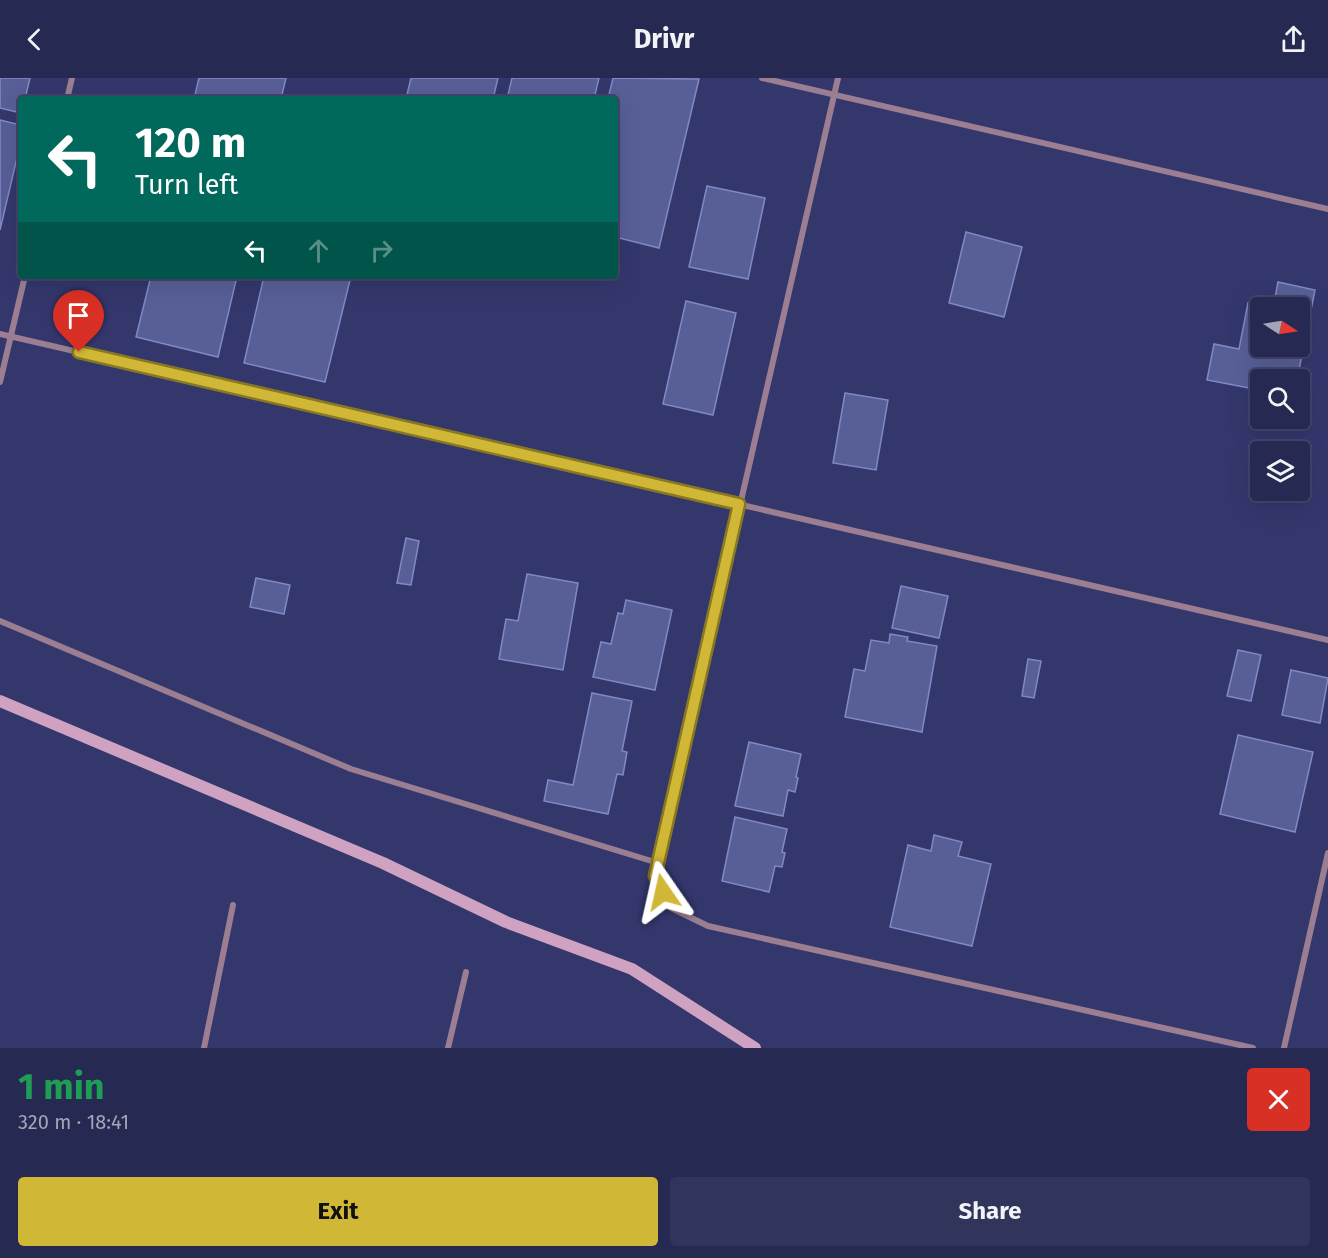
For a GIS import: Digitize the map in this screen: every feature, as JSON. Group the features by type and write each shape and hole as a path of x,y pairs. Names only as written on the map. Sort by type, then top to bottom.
{"street":[{"path":"68,96 72,78"},
{"path":"762,78 1328,209"},
{"path":"838,78 655,876 671,908 708,926 1253,1048"},
{"path":"0,382 24,279"},
{"path":"0,334 1328,640"},
{"path":"0,621 351,769 658,863"},
{"path":"0,701 383,863 506,922 632,969 755,1048"},
{"path":"1284,1048 1328,853"},
{"path":"204,1048 233,905"},
{"path":"448,1048 466,972"}],"building":[{"path":"0,78 30,78 26,96 18,96 18,112 0,108"},
{"path":"199,78 286,78 282,96 195,96"},
{"path":"411,78 498,78 494,96 407,96"},
{"path":"512,78 599,78 595,96 508,96"},
{"path":"613,78 699,79 659,248 618,238 618,96 609,96"},
{"path":"0,120 18,124 18,154 0,230"},
{"path":"707,186 765,198 748,279 689,267"},
{"path":"966,232 1022,247 1004,317 949,303"},
{"path":"150,279 236,279 218,357 136,337"},
{"path":"263,279 350,279 325,382 244,363"},
{"path":"1278,282 1315,290 1310,315 1310,297 1275,297"},
{"path":"686,301 736,313 713,415 663,404"},
{"path":"1248,303 1250,303 1250,357 1302,357 1299,369 1250,369 1250,388 1207,380 1214,344 1239,349"},
{"path":"845,393 888,400 876,470 833,463"},
{"path":"406,538 419,541 411,585 397,583"},
{"path":"527,574 578,583 563,670 499,659 506,619 518,621"},
{"path":"256,578 290,585 284,614 250,607"},
{"path":"901,586 948,596 939,638 892,628"},
{"path":"626,600 672,610 655,690 593,677 601,642 611,644 618,613 623,614"},
{"path":"890,634 908,637 907,641 937,646 922,732 845,717 854,669 865,671 871,640 889,643"},
{"path":"1238,650 1261,655 1251,701 1227,696"},
{"path":"1028,659 1041,661 1034,698 1022,696"},
{"path":"1291,670 1328,678 1320,723 1282,715"},
{"path":"592,693 632,701 622,751 627,752 623,775 617,774 608,814 544,801 548,780 573,785"},
{"path":"1238,735 1313,752 1295,832 1220,814"},
{"path":"749,742 801,754 795,792 788,790 783,816 735,806"},
{"path":"735,817 787,829 782,852 785,853 782,867 775,866 769,892 722,881"},
{"path":"934,835 962,842 958,856 991,864 972,946 890,927 908,845 931,851"}],"route":[{"path":"79,352 739,504 655,876 663,892"}]}
